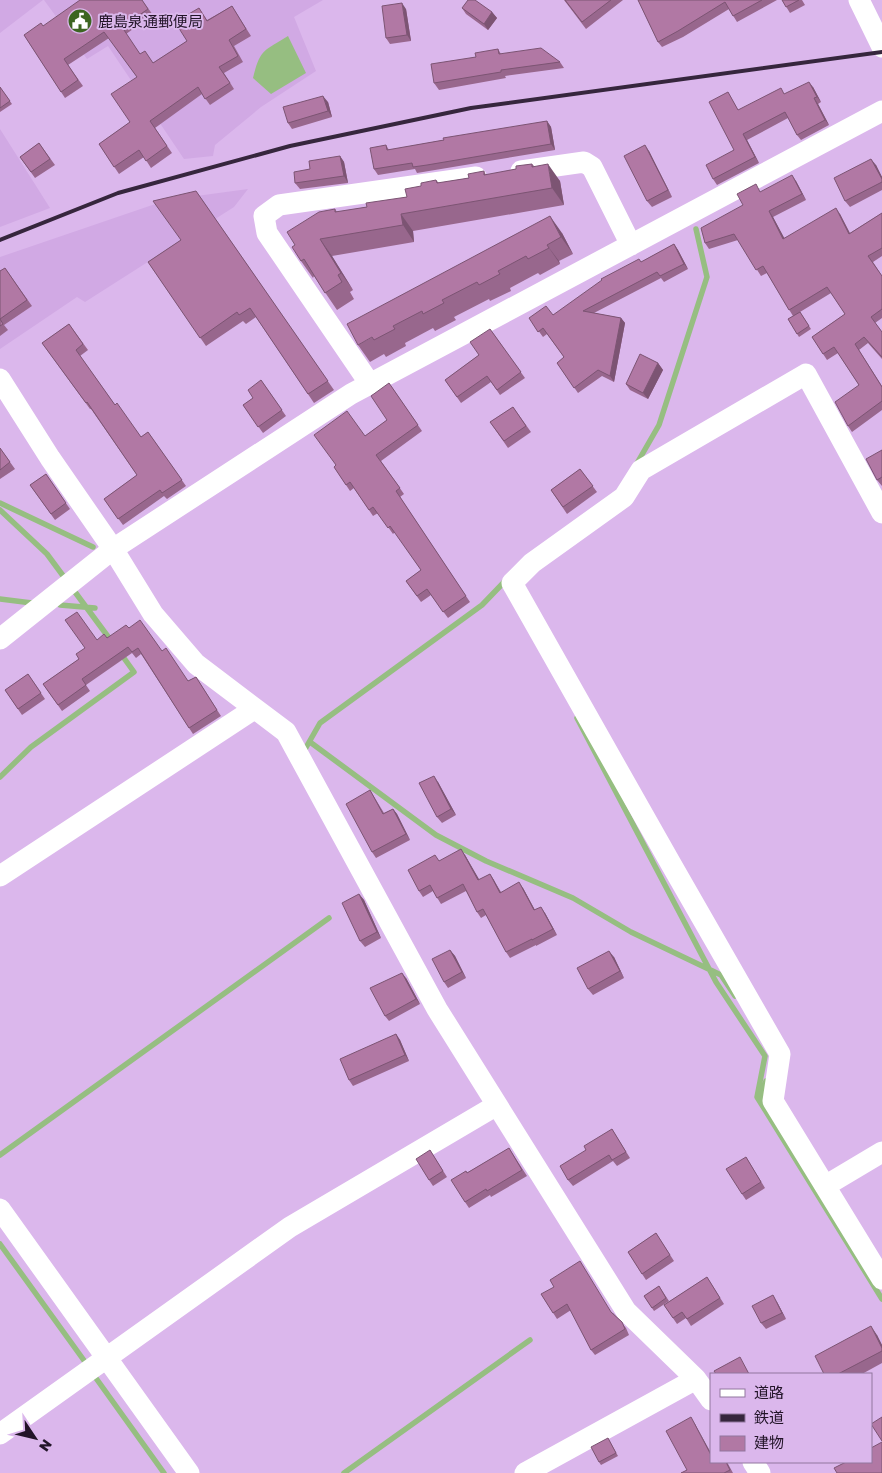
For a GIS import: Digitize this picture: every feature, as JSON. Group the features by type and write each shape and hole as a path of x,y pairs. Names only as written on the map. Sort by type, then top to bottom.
{"street":[{"path":"859,0 882,47"},
{"path":"0,639 113,548 351,394 882,111"},
{"path":"370,384 267,233 264,216 279,205 584,162 592,167 631,245"},
{"path":"882,513 806,374 641,470 624,497 532,563 512,583 780,1054 773,1101 882,1279"},
{"path":"0,379 50,458 113,548 153,614 196,664 286,732 437,1009 626,1311 696,1379 710,1399"},
{"path":"0,876 254,709"},
{"path":"0,1434 290,1227 497,1105"},
{"path":"826,1186 882,1152"},
{"path":"0,1209 96,1366 189,1473"},
{"path":"525,1473 696,1379"}],"shaded area":[{"path":"0,0 43,0 0,33"},
{"path":"44,0 323,0 294,17 316,71 261,107 215,145 213,156 184,159 108,46 87,59"},
{"path":"288,36 306,73 271,94 253,78 258,61 264,52"},
{"path":"0,129 50,208 0,227"},
{"path":"248,189 234,207 85,302 77,297 0,349 0,257 167,200"}],"building":[{"path":"80,0 142,0 148,9 122,27 140,54 145,51 153,63 187,41 175,22 199,8 207,21 232,6 246,29 229,40 238,56 219,67 230,83 205,99 198,87 150,121 167,146 146,161 139,150 114,167 99,144 130,122 111,94 137,77 104,32 64,59 78,80 61,92 24,35 41,23 43,26"},
{"path":"468,0 475,0 492,12 484,24 462,8"},
{"path":"565,0 611,0 582,22"},
{"path":"638,0 762,0 733,16 725,2 658,42"},
{"path":"782,0 799,0 786,7"},
{"path":"402,3 407,35 386,38 382,6"},
{"path":"541,48 560,62 501,70 501,72 434,83 431,64 476,57 475,53 498,49 499,54"},
{"path":"809,82 817,97 814,98 825,120 797,135 785,112 743,134 755,157 713,179 706,165 734,150 709,102 728,92 738,110 781,88 784,94"},
{"path":"0,87 10,101 0,108"},
{"path":"323,96 328,111 288,123 283,107"},
{"path":"547,121 551,144 413,167 412,163 374,169 370,148 386,145 387,150 444,140 443,138"},
{"path":"39,143 50,159 31,172 20,157"},
{"path":"645,145 668,190 647,201 624,156"},
{"path":"340,156 344,176 295,183 294,172 310,169 309,161"},
{"path":"871,159 882,182 845,201 834,178"},
{"path":"532,164 532,167 548,164 552,188 401,214 403,225 320,239 341,273 338,275 342,282 325,293 304,259 301,261 292,247 295,245 287,232 319,212 335,209 335,212 367,207 366,203 407,197 405,189 421,186 421,183 436,180 437,183 469,178 468,174 484,171 484,175 516,169 516,166"},
{"path":"792,175 802,194 769,211 783,239 836,208 849,234 882,213 882,248 868,256 882,276 882,309 871,317 882,332 882,357 864,337 855,344 882,387 882,401 848,426 835,402 859,385 834,347 823,354 812,337 845,314 827,287 789,310 763,266 756,270 734,234 705,243 701,228 743,205 737,194 756,184 760,192"},
{"path":"196,191 328,381 308,394 250,308 239,315 237,312 200,338 148,262 181,240 153,201"},
{"path":"550,216 561,237 547,245 549,248 528,259 526,256 498,271 500,274 479,285 477,282 442,300 444,303 423,314 422,311 393,326 395,329 374,340 372,337 358,345 347,324"},
{"path":"674,244 684,264 660,276 657,272 583,311 621,318 610,376 598,370 574,388 557,363 564,357 543,328 538,332 529,318 546,306 553,315 601,279 639,259 641,262"},
{"path":"5,268 27,300 0,319 0,271"},
{"path":"800,312 809,326 797,334 788,319"},
{"path":"69,324 83,344 76,350 115,405 117,403 141,437 148,432 182,480 162,493 160,490 118,519 104,499 137,475 87,402 42,343"},
{"path":"490,329 521,372 497,390 487,376 457,397 445,380 479,355 470,342"},
{"path":"640,354 658,363 643,393 626,384"},
{"path":"261,380 282,410 258,427 243,405 253,398 248,390"},
{"path":"389,383 418,425 376,455 400,488 396,491 466,596 443,612 427,589 417,596 406,581 421,570 390,526 388,528 373,507 369,510 350,482 346,485 334,467 336,465 314,435 347,411 365,436 387,420 371,396"},
{"path":"513,407 526,426 504,441 490,422"},
{"path":"0,448 10,462 0,470"},
{"path":"882,450 882,477 877,480 866,459"},
{"path":"580,469 593,486 563,507 551,490"},
{"path":"46,474 66,503 51,514 30,485"},
{"path":"77,612 97,640 104,634 107,638 126,625 129,628 140,620 162,651 166,648 188,681 196,677 217,710 189,728 138,648 132,652 128,647 82,679 86,685 58,705 43,684 79,659 76,654 85,648 65,620"},
{"path":"28,674 41,693 18,709 5,690"},
{"path":"434,776 451,809 437,817 419,783"},
{"path":"370,790 383,814 393,809 406,834 372,852 346,804"},
{"path":"461,849 478,880 490,874 500,893 519,882 534,910 541,907 553,929 506,952 483,909 477,912 463,884 437,898 430,885 419,891 408,870 435,855 439,861"},
{"path":"359,894 377,932 360,941 342,903"},
{"path":"450,950 462,972 444,982 432,959"},
{"path":"609,951 620,971 588,989 577,968"},
{"path":"402,973 416,999 385,1016 370,988"},
{"path":"396,1034 405,1055 349,1080 340,1059"},
{"path":"612,1129 626,1152 612,1160 609,1155 568,1180 560,1166 586,1150 584,1146"},
{"path":"509,1148 522,1170 465,1202 451,1180 466,1171 467,1173"},
{"path":"430,1150 443,1171 429,1180 416,1159"},
{"path":"746,1157 761,1182 742,1194 726,1169"},
{"path":"656,1233 670,1255 642,1274 628,1252"},
{"path":"580,1261 611,1312 622,1322 625,1329 591,1350 567,1304 553,1313 541,1294 554,1287 550,1280"},
{"path":"707,1277 720,1298 687,1319 682,1312 673,1318 664,1305"},
{"path":"659,1286 666,1298 652,1308 644,1296"},
{"path":"773,1295 782,1313 761,1323 752,1306"},
{"path":"871,1326 882,1348 882,1351 840,1373 824,1373 815,1356"},
{"path":"740,1357 748,1373 715,1373 714,1371"},
{"path":"691,1417 710,1453 710,1463 726,1463 730,1470 724,1473 681,1473 687,1470 666,1431"},
{"path":"882,1417 882,1441 872,1426 872,1423"},
{"path":"608,1438 616,1453 599,1462 591,1447"},
{"path":"882,1442 882,1473 837,1473 834,1468 844,1463 872,1463 872,1447"}],"waterway":[{"path":"636,465 659,425 707,277 696,229"},
{"path":"0,503 93,547"},
{"path":"0,510 47,554 64,577"},
{"path":"305,753 304,751 320,723 482,605 507,579"},
{"path":"75,592 112,642"},
{"path":"0,599 32,603"},
{"path":"60,605 95,608"},
{"path":"0,777 31,747 134,672 121,654"},
{"path":"577,718 716,982 765,1056 757,1097 882,1299"},
{"path":"310,742 436,835 486,861 573,898 631,932 721,975 735,996"},
{"path":"0,1155 329,918"},
{"path":"766,1081 762,1095 767,1103"},
{"path":"0,1244 88,1366"},
{"path":"344,1473 530,1340"},
{"path":"93,1374 164,1473"}],"railway":[{"path":"0,240 118,193 290,146 471,108 882,52"}],"place":[{"name":"鹿島泉通郵便局","path":"80,21"}]}
